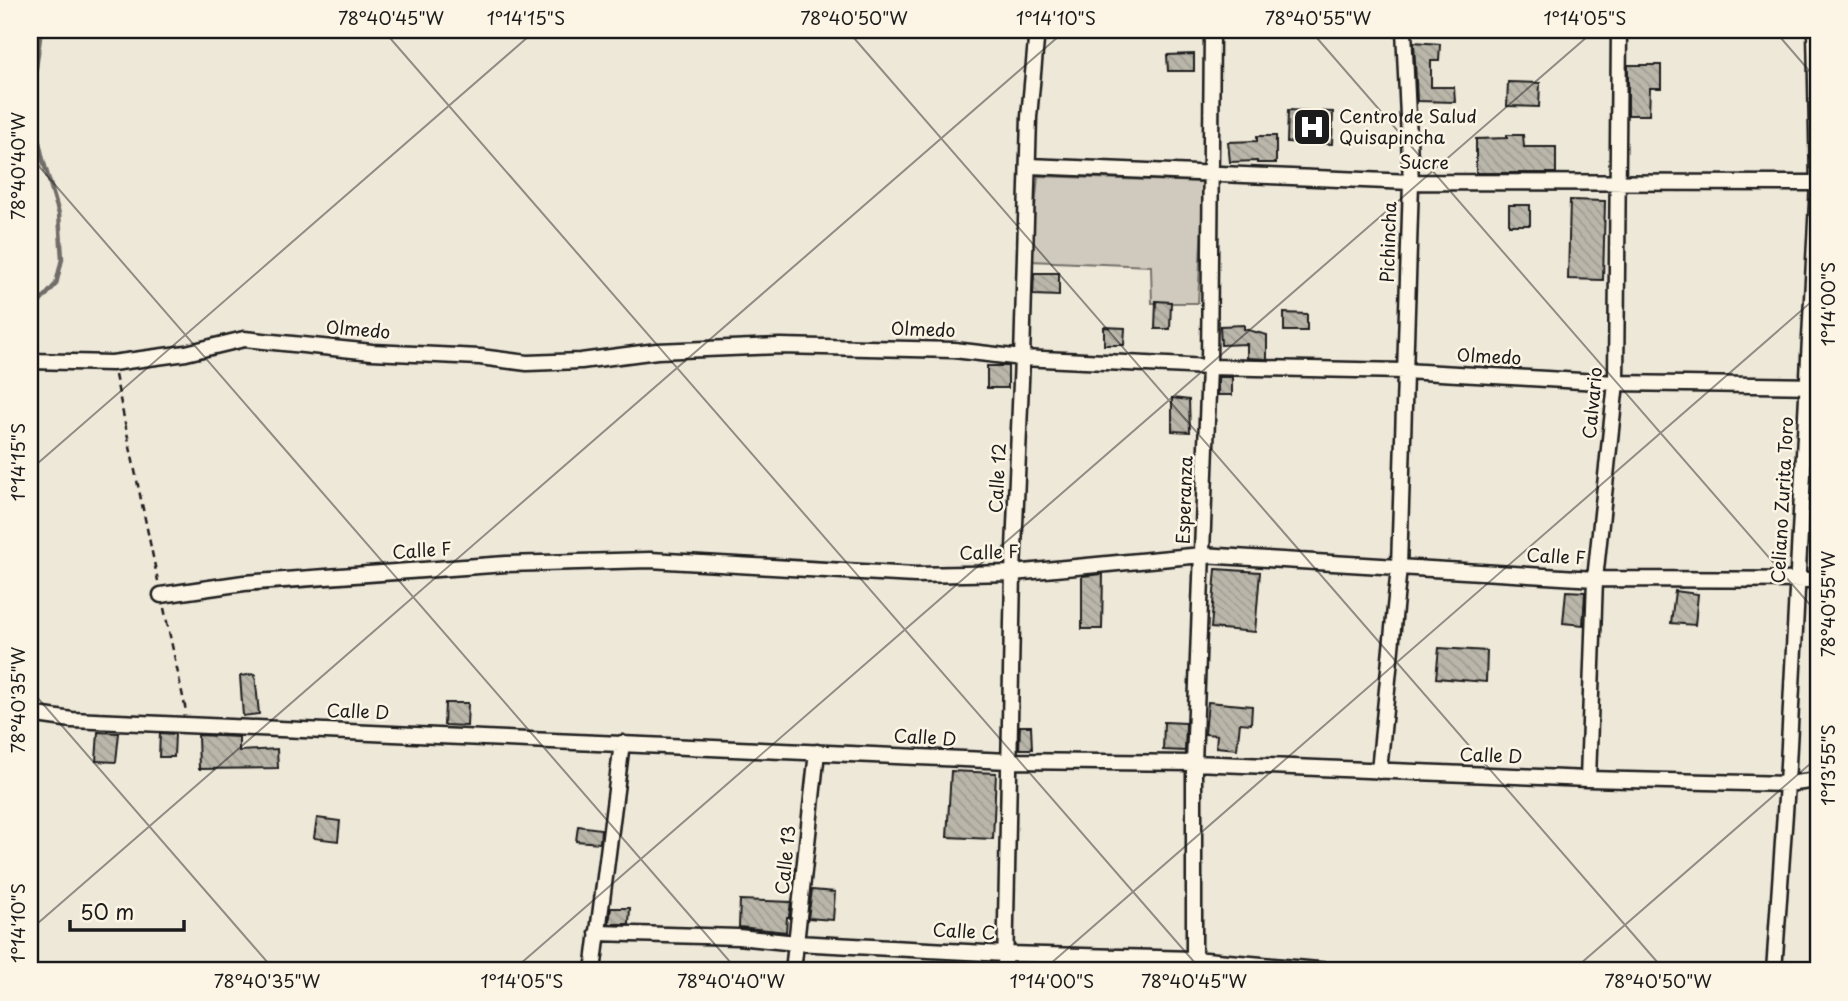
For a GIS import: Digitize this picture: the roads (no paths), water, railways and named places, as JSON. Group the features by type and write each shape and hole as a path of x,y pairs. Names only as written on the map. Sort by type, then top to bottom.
{"street":[{"name":"Calle 12","path":"1005,971 1013,573 1023,358 1029,117 1037,30"},
{"name":"Esperanza","path":"1194,965 1195,763 1209,367 1212,30"},
{"name":"Pichincha","path":"1379,771 1399,567 1410,182 1404,30"},
{"name":"Calvario","path":"1588,779 1595,579 1616,383 1619,30"},
{"name":"Celiano Zurita Toro","path":"1774,971 1813,386 1818,183 1815,30"},
{"name":"Sucre","path":"1029,166 1410,182 1818,183"},
{"name":"Olmedo","path":"30,361 112,363 186,353 244,339 372,352 480,357 527,363 581,361 657,351 780,346 954,350 1023,358 1209,367 1404,371 1616,383 1813,386"},
{"name":"Calle F","path":"161,595 243,583 506,564 650,560 915,575 1013,573 1202,555 1595,579 1818,580"},
{"name":"Calle D","path":"30,714 72,720 1009,761 1195,763 1588,779 1787,783 1818,780"},
{"path":"593,971 622,743"},
{"name":"Calle 13","path":"793,971 817,752"},
{"name":"Calle C","path":"597,933 738,937 796,943 1330,971"}],"waterway":[{"path":"30,313 56,284 62,259 59,214 31,106 41,30"}],"place":[{"name":"Centro de Salud Quisapincha","path":"1312,127"}]}
